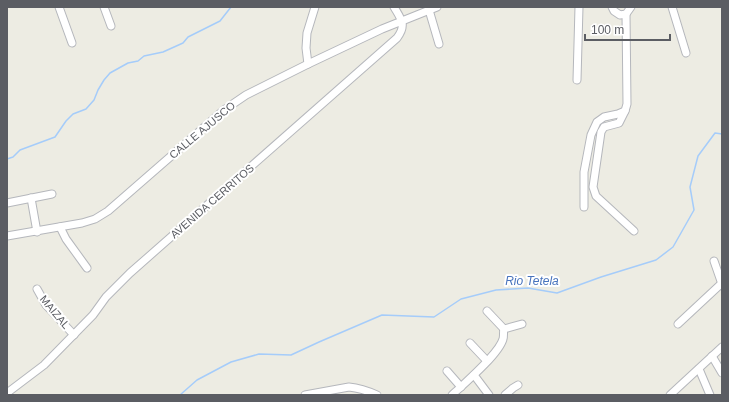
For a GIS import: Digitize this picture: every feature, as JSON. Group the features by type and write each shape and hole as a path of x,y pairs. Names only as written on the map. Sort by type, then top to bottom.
{"street":[{"path":"59,7 72,43"},
{"path":"104,7 111,26"},
{"path":"308,64 306,48 307,33 315,7"},
{"path":"394,7 403,21"},
{"name":"CALLE AJUSCO","path":"7,236 37,232 95,219 108,210 233,103 308,64 382,29 437,7"},
{"path":"578,80 579,7"},
{"path":"612,7 614,11 620,15 626,14"},
{"path":"631,7 626,14 627,104 619,123 604,127 601,132 593,187 596,196 634,231"},
{"path":"672,7 686,52"},
{"path":"429,10 439,44"},
{"name":"AVENIDA CERRITOS","path":"7,393 44,364 74,335 93,315 115,287 130,273 397,38 402,30 403,21"},
{"path":"584,207 584,172 591,135 597,122 604,117 625,111"},
{"path":"7,202 52,194"},
{"path":"31,198 37,232"},
{"path":"60,227 66,239 87,268"},
{"path":"678,324 722,284 714,261"},
{"name":"MAIZAL","path":"37,289 46,305 74,335"},
{"path":"486,312 504,329"},
{"path":"504,329 522,324"},
{"path":"452,395 474,375 500,347 504,329"},
{"path":"470,343 487,361"},
{"path":"670,395 722,347"},
{"path":"712,356 722,373"},
{"path":"699,369 710,395"},
{"path":"447,371 461,387"},
{"path":"474,375 489,395"},
{"path":"505,395 512,388 518,385"},
{"path":"305,395 349,387 361,389 377,395"}],"waterway":[{"path":"7,159 13,157 20,150 55,137 73,114 86,109 94,100 98,90 110,73 128,63 138,61 144,56 163,52 183,43 188,37 220,21 231,7"},
{"name":"Rio Tetela","path":"180,395 197,380 231,362 259,354 291,355 382,315 434,317 461,299 496,290 528,288 557,293 601,277 656,260 673,247 694,210 690,187 698,156 715,133 722,134"}]}
